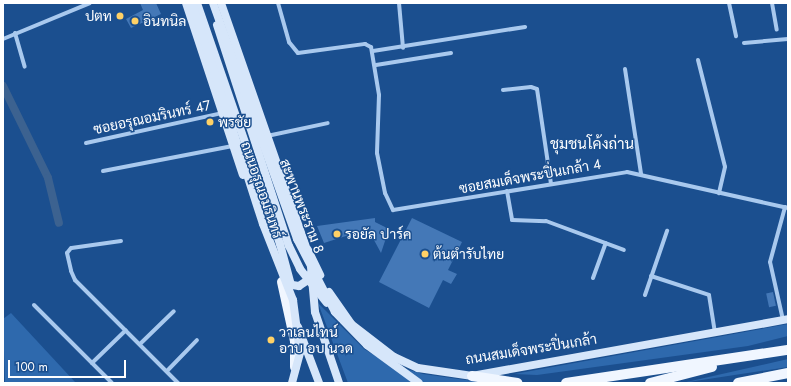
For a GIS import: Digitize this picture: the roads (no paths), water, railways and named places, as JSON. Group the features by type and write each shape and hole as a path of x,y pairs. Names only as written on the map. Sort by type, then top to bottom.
{"main road":[{"name":"ถนนอรุณอมรินทร์","path":"186,3 222,113 319,383"},
{"path":"192,3 263,224 293,300"},
{"path":"197,3 214,47 280,244 293,300 300,353 292,383"},
{"path":"212,3 223,45 289,246 300,269 334,312"},
{"name":"สะพานพระราม 8","path":"212,3 297,239 334,312 367,345 419,383"},
{"name":"ถนนอรุณอมรินทร์","path":"221,3 308,250 312,272 315,312 339,383"},
{"name":"ถนนสมเด็จพระปิ่นเกล้า","path":"308,250 334,301 351,324 366,338 394,357 418,368 472,376 786,320"},
{"path":"282,282 290,287 298,286 308,280 312,272"},
{"path":"282,282 295,341 292,383"},
{"path":"566,383 730,361 788,349"},
{"path":"650,383 730,361"},
{"path":"738,383 788,373"},
{"path":"472,376 517,383"}],"street":[{"path":"3,39 90,3"},
{"path":"278,3 289,42 298,52 365,44 373,51 376,65 450,53"},
{"path":"399,3 403,48"},
{"path":"729,3 736,36"},
{"path":"772,3 777,30"},
{"path":"373,51 403,48 525,27"},
{"path":"16,33 25,67"},
{"path":"744,43 788,39"},
{"path":"698,60 725,167 719,193"},
{"name":"ซอยสมเด็จพระปิ่นเกล้า 4","path":"376,65 377,153 385,193 393,210 615,173 641,174 786,208"},
{"path":"625,69 641,174"},
{"path":"503,90 537,89 551,184"},
{"name":"ซอยอรุณอมรินทร์ 47","path":"86,143 222,113"},
{"path":"267,136 328,123"},
{"path":"103,171 234,146"},
{"path":"507,191 512,220 546,221 624,250"},
{"path":"786,208 770,262 786,320"},
{"path":"645,295 667,231"},
{"path":"121,241 75,247 67,253 75,280 178,383"},
{"path":"593,278 606,243"},
{"path":"651,276 709,295 714,332"},
{"path":"34,305 112,383"},
{"path":"140,344 174,310"},
{"path":"92,363 126,330"},
{"path":"167,371 197,340"}],"waterway":[{"path":"3,86 48,178 59,223"}],"place":[{"name":"ปตท","path":"120,16"},
{"name":"อินทนิล","path":"135,21"},
{"name":"พรชัย","path":"210,122"},
{"name":"รอยัล ปาร์ค","path":"337,234"},
{"name":"ต้นตำรับไทย","path":"425,254"},
{"name":"วาเลนไทน์ อาบ อบ นวด","path":"271,340"}],"district":[{"name":"ชุมชนโค้งถ่าน","path":"592,145"}]}
